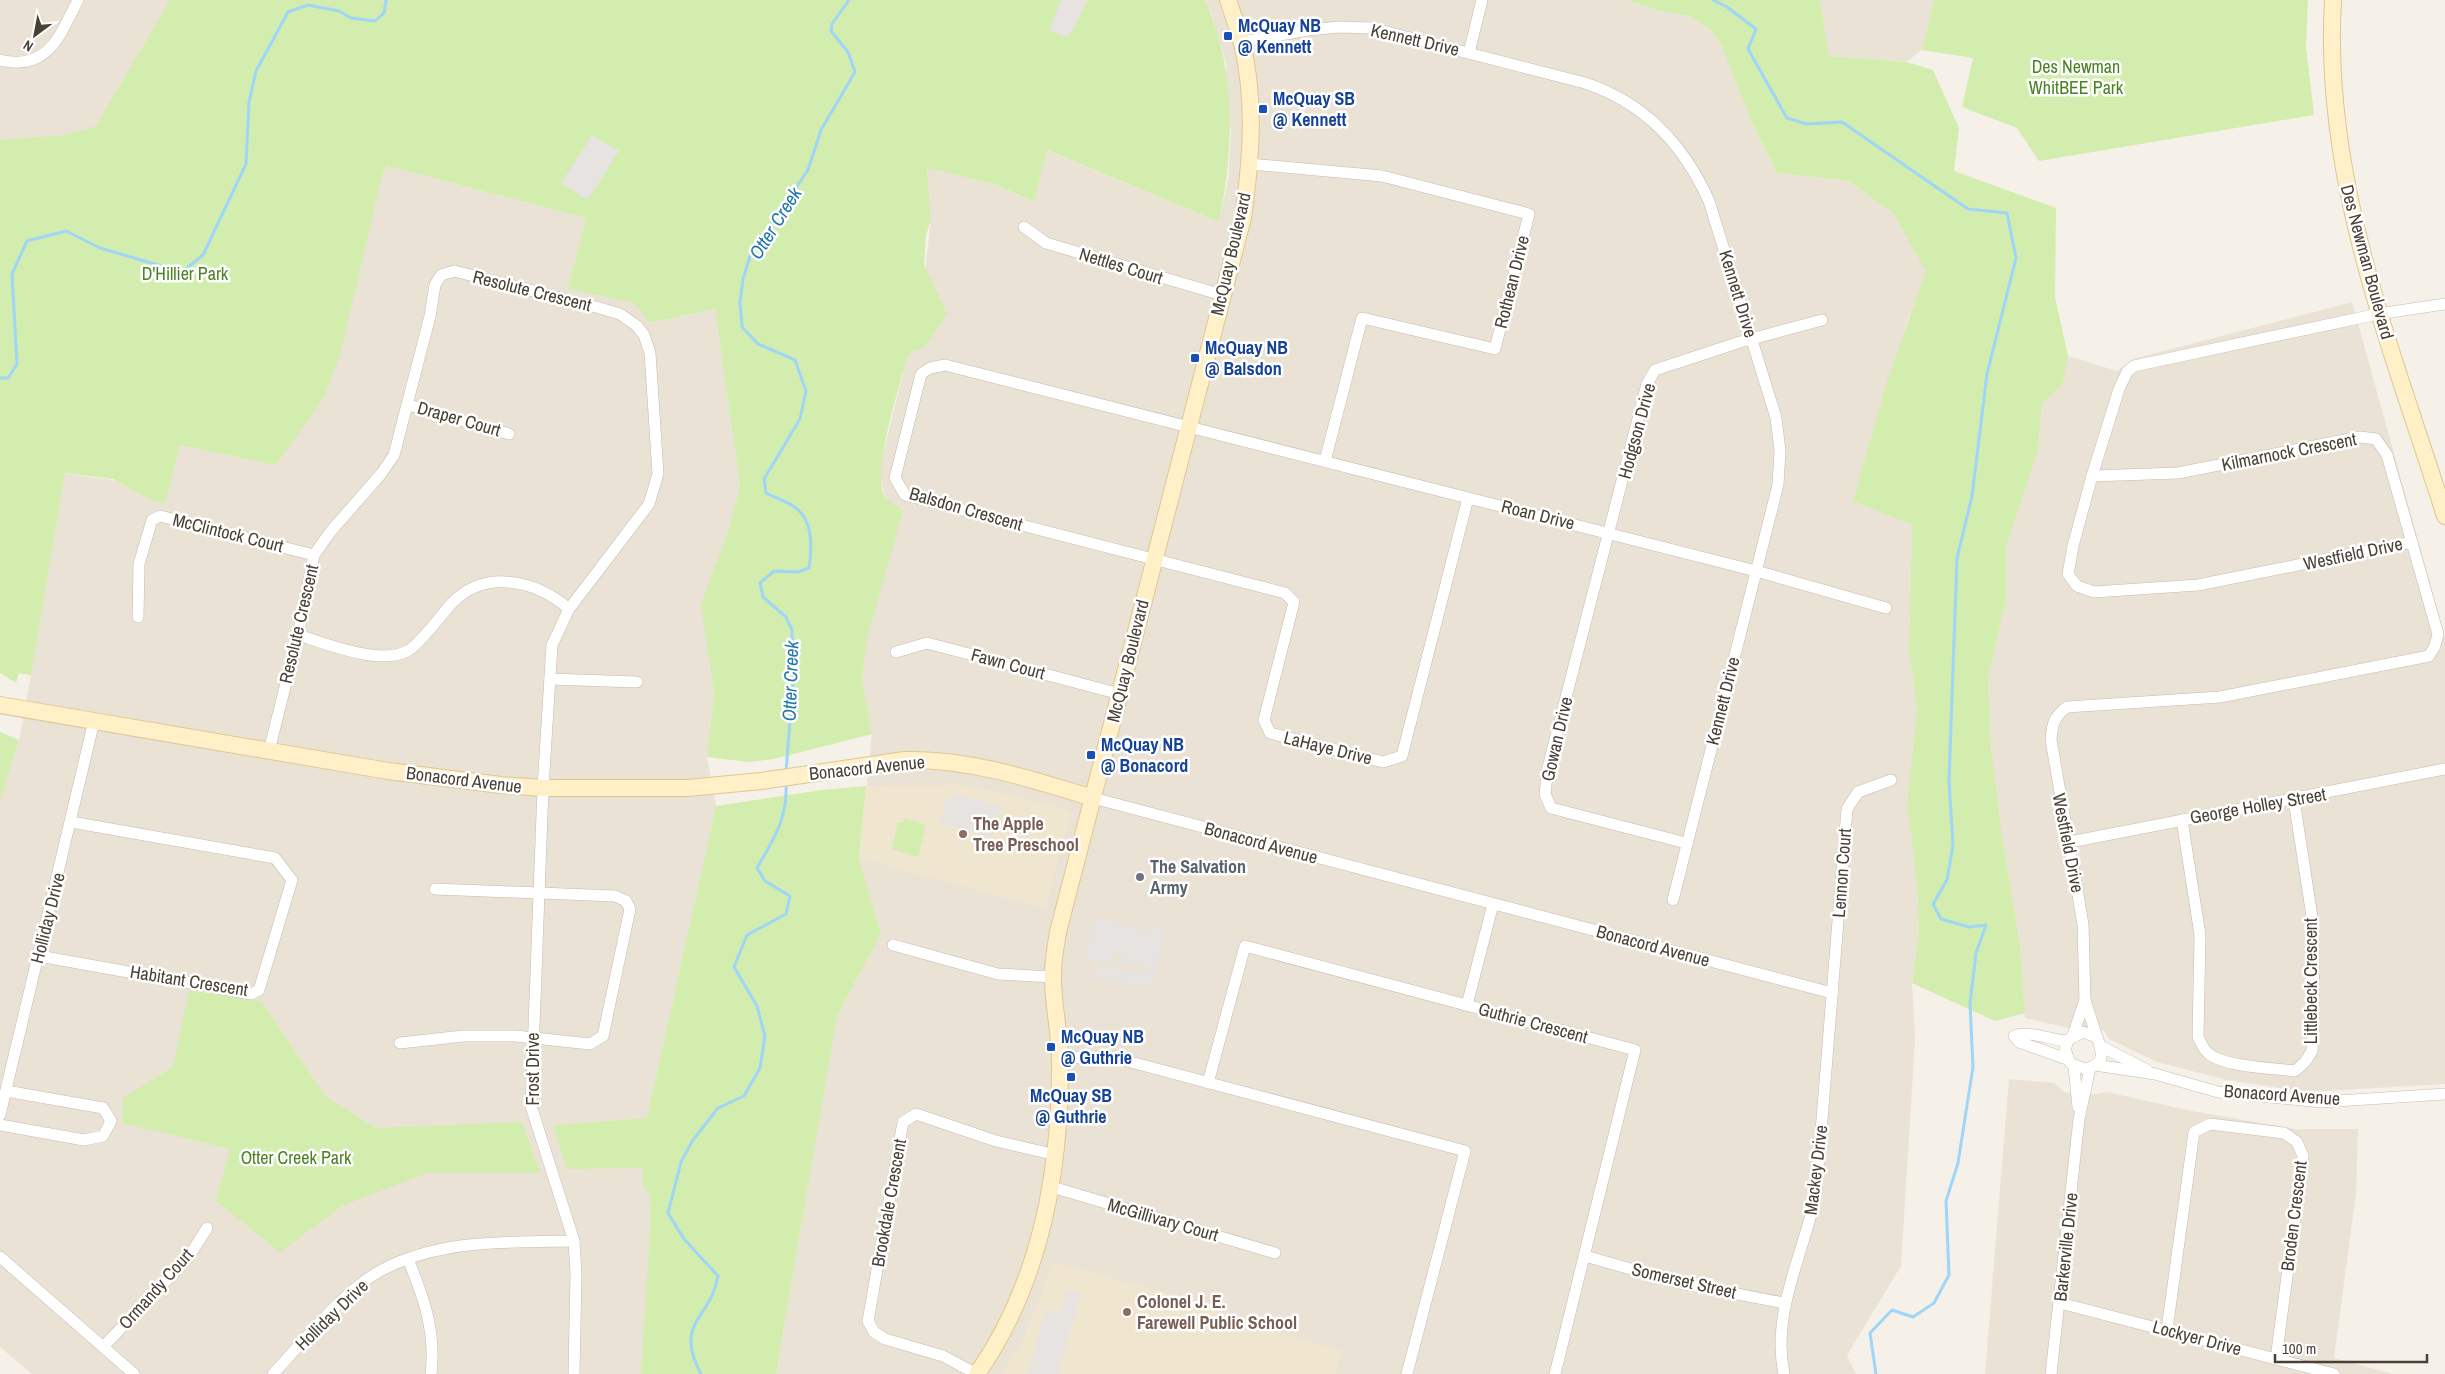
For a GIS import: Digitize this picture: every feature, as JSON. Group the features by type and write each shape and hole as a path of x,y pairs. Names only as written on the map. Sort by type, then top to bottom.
{"street":[{"path":"0,60 11,63 30,62 48,53 78,0"},
{"name":"McQuay Boulevard","path":"977,1374 1000,1336 1025,1281 1040,1236 1052,1187 1059,1121 1060,1058 1053,977 1058,932 1243,218 1250,164 1250,101 1242,42 1228,0"},
{"path":"1469,53 1482,0"},
{"name":"Des Newman Boulevard","path":"2333,0 2330,34 2335,117 2352,212 2378,314 2445,516"},
{"name":"Kennett Drive","path":"1242,42 1308,30 1355,27 1371,28 1610,91 1644,114 1662,130 1678,147 1697,174 1709,201 1776,418 1780,451 1778,485 1673,900"},
{"name":"Rothean Drive","path":"1250,164 1382,176 1529,214 1495,349 1362,318 1325,461"},
{"name":"Nettles Court","path":"1024,227 1046,243 1222,295"},
{"name":"Resolute Crescent","path":"269,751 298,636 314,555 331,531 381,474 394,455 409,405 430,316 435,285 441,274 454,271 620,314 638,326 650,353 658,474 649,504 569,609 552,645 543,788"},
{"name":"Westfield Drive","path":"2070,1038 2085,1000 2083,924 2051,740 2052,724 2058,713 2067,707 2220,697 2429,656 2435,646 2438,634 2412,542 2198,585 2094,592 2077,586 2068,574 2073,546 2119,389 2127,372 2134,366 2378,314 2445,304"},
{"name":"Hodgson Drive","path":"1610,534 1647,384 1655,370 1822,320"},
{"name":"Balsdon Crescent","path":"1155,559 905,495 895,478 921,374 930,368 945,365 1189,426"},
{"name":"Draper Court","path":"409,405 509,434"},
{"name":"Roan Drive","path":"1189,426 1756,571 1886,608"},
{"name":"Kilmarnock Crescent","path":"2092,476 2178,473 2360,437 2376,439 2387,455 2412,542"},
{"name":"LaHaye Drive","path":"1155,559 1285,593 1294,602 1264,720 1270,733 1383,762 1402,756 1468,498"},
{"name":"McClintock Court","path":"138,617 139,564 152,520 160,516 314,555"},
{"name":"Gowan Drive","path":"1610,534 1548,767 1545,794 1550,808 1686,843"},
{"path":"298,636 364,654 389,656 408,650 454,600 473,589 504,580 530,585 559,600 569,609"},
{"name":"Fawn Court","path":"896,652 927,643 1120,694"},
{"path":"550,679 637,682"},
{"name":"Bonacord Avenue","path":"0,705 388,770 501,785 543,788 688,788 761,781 905,760 928,759 966,764 1832,992"},
{"name":"Holliday Drive","path":"0,1115 94,721"},
{"name":"George Holley Street","path":"2070,842 2294,800 2445,769"},
{"name":"Lennon Court","path":"1832,992 1846,809 1858,792 1890,780"},
{"name":"Frost Drive","path":"543,788 530,1106 574,1241 576,1273 574,1374"},
{"name":"Littlebeck Crescent","path":"2182,820 2200,935 2198,1036 2203,1047 2210,1054 2228,1061 2295,1071 2312,1052 2314,1020 2313,923 2294,800"},
{"name":"Habitant Crescent","path":"39,956 251,994 259,990 292,880 275,858 71,822"},
{"path":"400,1042 463,1036 532,1036 590,1044 603,1036 630,910 626,902 615,896 435,889"},
{"path":"1467,1005 1493,904"},
{"path":"893,946 998,974 1053,977"},
{"name":"Guthrie Crescent","path":"1208,1083 1245,946 1635,1050 1555,1374"},
{"name":"Mackey Drive","path":"1784,1374 1780,1356 1784,1303 1805,1240 1816,1194 1832,992"},
{"path":"2085,1000 2100,1042 2101,1057 2092,1067 2071,1063 2019,1042 2014,1036 2022,1033 2051,1040 2070,1038 2083,1032 2100,1042"},
{"path":"2070,1038 2065,1049 2071,1063"},
{"name":"Bonacord Avenue","path":"2100,1042 2155,1074"},
{"path":"1060,1058 1112,1057 1465,1151 1407,1374"},
{"name":"Barkerville Drive","path":"2071,1063 2079,1119"},
{"name":"Bonacord Avenue","path":"2092,1067 2155,1074 2218,1092 2322,1102 2444,1093"},
{"name":"Barkerville Drive","path":"2051,1374 2079,1119 2092,1067"},
{"path":"0,1125 84,1140 103,1136 110,1122 103,1108 6,1091"},
{"name":"Brookdale Crescent","path":"977,1374 943,1356 885,1339 874,1332 868,1321 903,1122 916,1114 996,1142 1056,1155"},
{"name":"Broden Crescent","path":"2167,1330 2194,1132 2210,1124 2284,1133 2297,1142 2303,1156 2276,1359"},
{"name":"McGillivary Court","path":"1052,1187 1275,1253"},
{"name":"Ormandy Court","path":"103,1347 188,1258 207,1228"},
{"name":"Holliday Drive","path":"272,1374 355,1289 379,1271 445,1247 574,1241"},
{"name":"Somerset Street","path":"1585,1256 1680,1283 1784,1303"},
{"path":"0,1257 134,1374"},
{"path":"408,1259 428,1316 433,1338 431,1374"},
{"name":"Lockyer Drive","path":"2060,1303 2334,1374"}],"shaded area":[{"path":"0,0 184,0 155,57 91,133 0,154"},
{"path":"1061,0 1088,0 1068,38 1049,30"},
{"path":"1205,0 1625,0 1657,10 1690,16 1710,29 1722,47 1752,123 1777,173 1848,181 1893,213 1927,271 1907,322 1853,501 1912,525 1909,650 1917,707 1907,803 1917,884 1919,933 1912,983 1915,1039 1901,1266 1847,1355 1856,1374 776,1374 837,1016 881,934 859,858 872,734 862,676 885,497 880,475 883,454 906,361 916,347 931,220 927,167 994,184 1033,202 1046,150 1219,222 1228,180 1231,136 1226,63 1212,15"},
{"path":"1820,0 1934,0 1922,50 1906,62 1829,56"},
{"path":"592,135 619,151 588,200 561,183"},
{"path":"387,166 586,218 568,289 635,303 649,323 715,309 740,486 728,531 708,653 714,693 707,757 716,806 647,1118 554,1125 655,1167 641,1374 32,1374 0,1347 0,801 19,740 31,675 62,473 112,480 168,492 180,445 382,176"},
{"path":"2352,302 2445,637 2445,1084 2306,1092 2227,1080 2157,1062 2109,1039 2104,1030 2069,1028 2025,1018 2020,946 2002,836 1991,746 1988,679 2006,599 2005,551 2038,450 2042,404 2063,384 2068,356 2117,371 2133,359"},
{"name":"The Apple Tree Preschool","path":"962,785 1015,796 1071,811 1045,908 859,858 866,786"},
{"path":"956,794 1001,806 993,837 940,823 947,797 954,798"},
{"path":"1096,917 1148,932 1151,924 1165,928 1152,987 1094,979 1097,966 1145,974 1147,966 1122,963 1124,955 1116,952 1113,965 1085,957"},
{"path":"2009,1079 2054,1083 2064,1092 2089,1095 2107,1092 2187,1110 2295,1129 2358,1129 2356,1193 2334,1358 2393,1374 1985,1374"},
{"name":"Colonel J. E. Farewell Public School","path":"1054,1263 1191,1299 1247,1325 1341,1350 1335,1374 1003,1374 1023,1339"},
{"path":"1067,1290 1081,1294 1058,1374 1027,1374 1046,1309 1060,1314"}],"green space":[{"name":"D'Hillier Park","path":"170,0 1205,0 1223,54 1230,110 1228,166 1219,222 1047,150 1034,202 994,184 927,168 931,220 926,235 924,265 947,314 924,348 912,352 906,361 884,451 881,470 885,497 903,511 868,635 862,676 872,734 774,759 748,762 707,757 714,693 701,605 728,531 740,486 715,309 649,323 634,303 568,289 586,218 387,166 382,176 340,355 323,399 276,465 180,445 165,504 153,501 113,479 65,473 31,675 19,673 16,683 0,673 0,140 66,135 96,126"},
{"path":"1625,0 1820,0 1829,56 1906,62 1933,70 1959,128 1954,171 2056,208 2055,297 2068,356 2063,384 2042,404 2038,450 2005,551 2006,599 1988,679 1991,746 2002,836 2020,946 2025,1013 1995,1021 1912,983 1919,933 1917,884 1907,803 1917,707 1909,650 1912,525 1853,501 1888,378 1926,271 1893,213 1848,181 1777,173 1752,123 1722,47 1710,29 1690,16 1657,10"},
{"name":"Des Newman WhitBEE Park","path":"1934,0 2308,0 2306,47 2314,115 2039,161 2017,128 1962,107 1973,58 1922,50"},
{"path":"0,732 19,740 0,801"},
{"path":"866,786 859,858 881,934 837,1016 776,1374 641,1374 651,1215 649,1193 643,1186 642,1168 566,1169 554,1125 647,1118 716,806 822,790"},
{"path":"904,818 926,825 918,857 892,849 898,822 903,823"},
{"name":"Otter Creek Park","path":"189,990 262,1002 326,1097 375,1128 522,1122 540,1173 427,1173 342,1206 280,1252 216,1201 230,1149 122,1123 123,1098 173,1067"}],"waterway":[{"path":"0,378 8,378 17,364 12,274 27,241 66,231 100,248 182,272 203,255 246,164 249,102 256,71 288,12 308,5 339,11 351,18 375,21 384,13 386,0"},
{"name":"Otter Creek","path":"786,772 793,683 792,630 786,617 763,597 760,583 774,571 798,572 809,568 811,544 809,528 802,514 790,504 766,493 764,479 800,419 806,391 795,360 758,344 742,327 740,302 743,279 751,253 808,170 821,130 855,72 848,52 831,31 832,24 849,0"},
{"path":"1713,0 1727,7 1756,29 1748,49 1787,118 1807,124 1842,122 1968,209 2007,213 2016,258 1987,374 1972,496 1957,558 1949,781 1953,845 1947,880 1933,904 1941,919 1969,927 1986,925 1976,953 1970,1004 1973,1067 1958,1163 1946,1201 1949,1275 1934,1303 1913,1317 1892,1310 1870,1333 1876,1374"},
{"name":"Otter Creek","path":"701,1374 693,1356 692,1331 714,1291 718,1276 684,1239 668,1213 681,1162 693,1140 718,1108 744,1096 760,1068 765,1036 757,1006 734,967 747,935 786,914 790,896 765,881 757,868 779,827 785,806 786,781"}],"place":[{"name":"McQuay NB @ Kennett","path":"1228,36"},
{"name":"McQuay SB @ Kennett","path":"1263,109"},
{"name":"McQuay NB @ Balsdon","path":"1195,358"},
{"name":"McQuay NB @ Bonacord","path":"1091,755"},
{"name":"The Apple Tree Preschool","path":"963,834"},
{"name":"The Salvation Army","path":"1140,877"},
{"name":"McQuay NB @ Guthrie","path":"1051,1047"},
{"name":"McQuay SB @ Guthrie","path":"1071,1077"},
{"name":"Colonel J. E. Farewell Public School","path":"1127,1312"}]}
